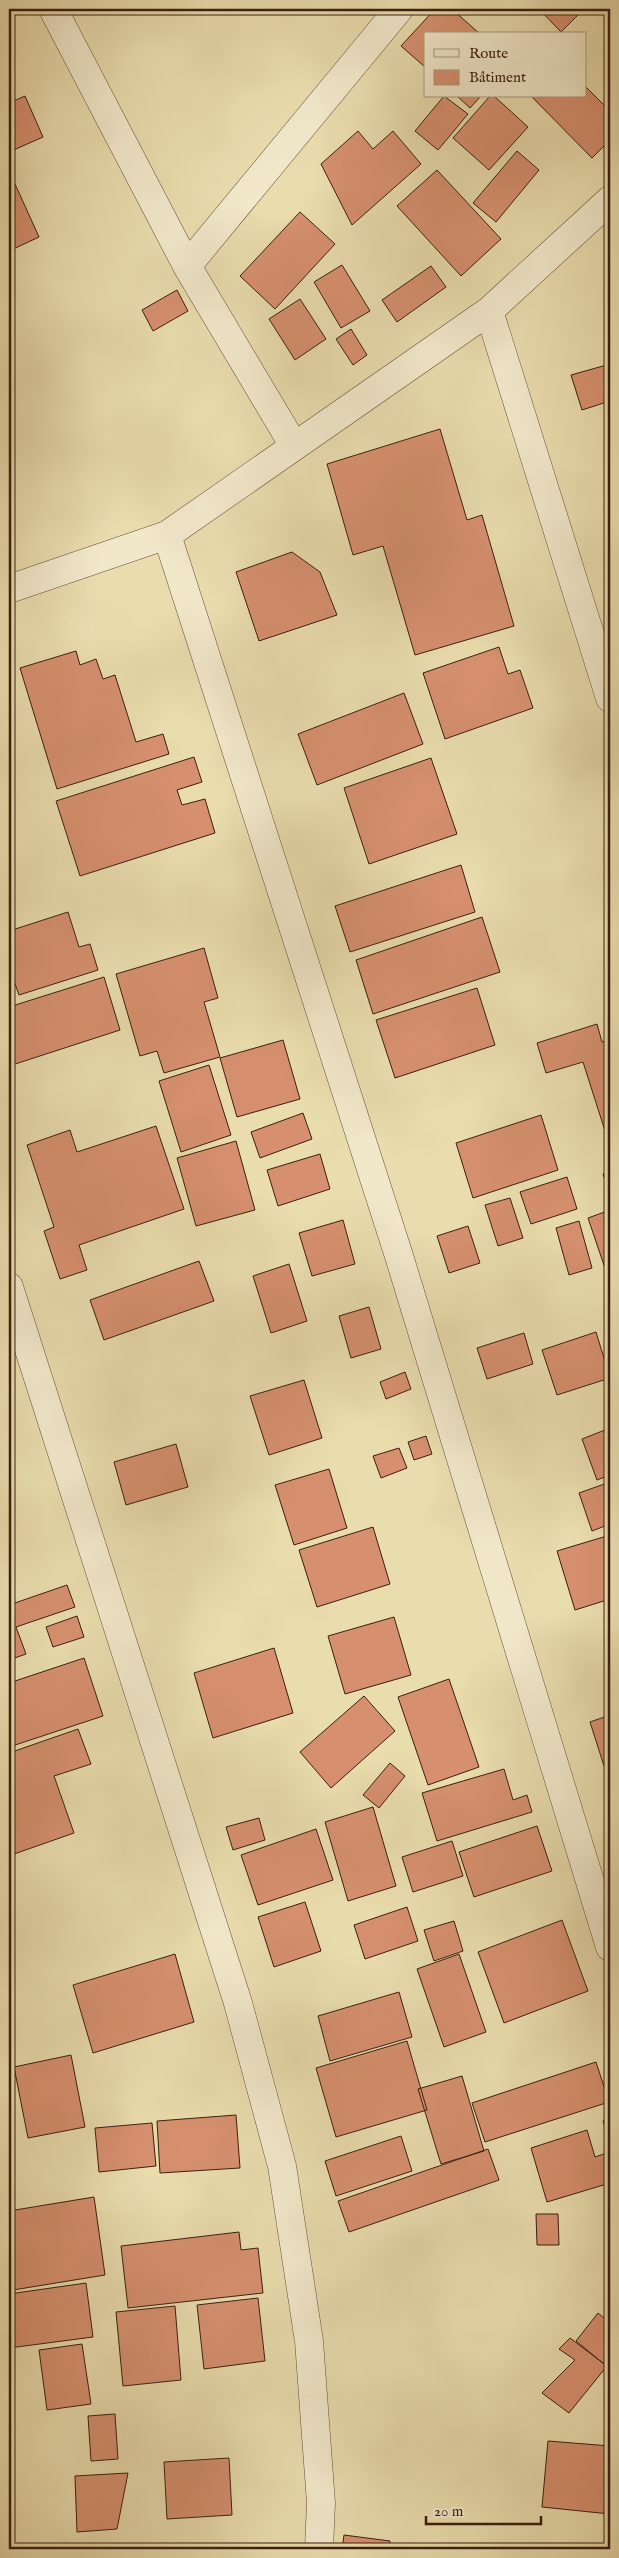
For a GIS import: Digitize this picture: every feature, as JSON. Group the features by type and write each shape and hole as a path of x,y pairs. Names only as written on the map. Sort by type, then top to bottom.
{"street":[{"path":"53,9 187,266 294,446"},
{"path":"187,266 399,9"},
{"path":"9,589 167,535 489,311 610,200"},
{"path":"489,311 610,698"},
{"path":"167,535 399,1256 610,1947"},
{"path":"9,1287 238,2003 282,2166 309,2341 321,2503 319,2549"}],"building":[{"path":"435,9 452,9 478,32 424,32 424,66 401,46"},
{"path":"539,9 584,9 561,32"},
{"path":"586,87 610,111 610,140 592,158 533,98 586,98"},
{"path":"25,96 43,137 9,152 9,103"},
{"path":"442,98 447,98 468,114 438,150 415,131"},
{"path":"459,98 479,98 470,108"},
{"path":"488,98 496,98 528,127 489,170 453,138"},
{"path":"358,131 373,149 393,131 421,164 352,225 321,164"},
{"path":"517,151 539,170 496,222 473,203"},
{"path":"437,170 501,239 461,276 397,206"},
{"path":"15,184 39,237 9,251 9,187"},
{"path":"300,212 335,244 275,309 240,276"},
{"path":"342,265 370,311 341,328 314,282"},
{"path":"431,266 446,287 397,322 382,300"},
{"path":"177,290 188,311 153,331 142,310"},
{"path":"300,299 326,339 295,360 269,319"},
{"path":"351,329 367,355 353,365 336,339"},
{"path":"610,364 610,401 582,410 571,375"},
{"path":"440,429 467,520 482,515 514,626 415,655 383,546 353,555 327,464"},
{"path":"292,552 320,572 337,615 259,641 236,572"},
{"path":"499,647 508,674 520,670 533,708 445,739 423,673"},
{"path":"76,651 80,665 96,659 103,679 115,675 136,742 163,734 169,754 57,789 20,668"},
{"path":"404,693 423,744 317,785 298,734"},
{"path":"194,757 202,782 177,790 182,805 205,799 215,833 80,876 56,801"},
{"path":"431,758 457,834 369,864 344,788"},
{"path":"461,865 475,912 350,952 335,906"},
{"path":"68,912 79,947 90,944 98,970 19,995 13,978 9,979 9,931"},
{"path":"482,917 500,972 373,1014 356,960"},
{"path":"204,948 218,998 204,1002 220,1057 164,1073 157,1051 140,1056 116,974"},
{"path":"104,977 120,1030 9,1066 9,1007"},
{"path":"477,988 495,1045 395,1078 376,1020"},
{"path":"597,1024 602,1042 610,1039 610,1133 606,1134 583,1062 546,1073 537,1043"},
{"path":"283,1040 300,1099 237,1117 220,1058"},
{"path":"209,1065 231,1135 181,1152 159,1081"},
{"path":"303,1113 312,1139 260,1158 251,1132"},
{"path":"541,1115 558,1170 473,1198 456,1143"},
{"path":"156,1126 184,1209 79,1245 87,1270 60,1279 44,1231 54,1227 27,1145 70,1130 77,1152"},
{"path":"236,1141 255,1210 196,1226 177,1158"},
{"path":"320,1154 330,1189 278,1206 267,1170"},
{"path":"610,1172 610,1195 603,1174"},
{"path":"567,1177 577,1209 531,1224 520,1192"},
{"path":"510,1198 523,1238 498,1246 485,1205"},
{"path":"610,1210 610,1283 588,1218"},
{"path":"343,1220 355,1264 312,1276 299,1233"},
{"path":"579,1221 592,1268 569,1275 556,1228"},
{"path":"468,1226 480,1263 449,1273 437,1236"},
{"path":"199,1261 214,1301 104,1340 90,1300"},
{"path":"289,1264 307,1321 271,1333 253,1276"},
{"path":"369,1307 381,1349 351,1358 339,1316"},
{"path":"596,1332 610,1378 557,1395 542,1350"},
{"path":"524,1333 533,1364 487,1379 477,1348"},
{"path":"405,1372 411,1389 386,1399 380,1382"},
{"path":"304,1380 322,1438 269,1455 250,1396"},
{"path":"610,1428 610,1475 597,1480 582,1439"},
{"path":"426,1436 432,1454 414,1460 408,1442"},
{"path":"176,1444 188,1487 126,1505 114,1462"},
{"path":"399,1448 407,1468 381,1478 373,1456"},
{"path":"329,1469 347,1528 294,1545 275,1485"},
{"path":"610,1482 610,1524 592,1531 579,1493"},
{"path":"373,1527 390,1584 317,1607 299,1550"},
{"path":"610,1535 610,1599 575,1610 557,1551"},
{"path":"67,1585 75,1607 16,1627 26,1654 9,1660 9,1605"},
{"path":"77,1616 84,1637 53,1647 46,1627"},
{"path":"394,1617 411,1675 345,1694 328,1636"},
{"path":"274,1648 293,1713 213,1738 194,1673"},
{"path":"84,1658 103,1716 9,1747 9,1683"},
{"path":"449,1679 479,1767 428,1785 398,1697"},
{"path":"364,1696 395,1731 331,1788 300,1752"},
{"path":"610,1715 610,1764 604,1766 590,1722"},
{"path":"78,1729 91,1764 54,1776 74,1833 14,1854 9,1838 9,1753"},
{"path":"390,1763 405,1776 379,1808 363,1795"},
{"path":"504,1769 513,1800 527,1795 532,1812 437,1841 422,1793"},
{"path":"373,1807 396,1886 348,1901 325,1822"},
{"path":"259,1818 265,1840 233,1850 226,1827"},
{"path":"537,1826 552,1871 474,1897 459,1852"},
{"path":"316,1829 333,1880 258,1905 241,1855"},
{"path":"452,1841 463,1876 413,1892 402,1857"},
{"path":"305,1902 321,1951 274,1967 258,1917"},
{"path":"407,1907 418,1941 365,1959 354,1925"},
{"path":"562,1920 588,1991 504,2023 478,1952"},
{"path":"454,1921 463,1951 434,1961 424,1930"},
{"path":"175,1954 194,2022 93,2053 73,1985"},
{"path":"459,1954 486,2032 444,2047 417,1969"},
{"path":"399,1992 412,2037 330,2061 318,2016"},
{"path":"407,2041 427,2110 336,2137 316,2068"},
{"path":"71,2055 85,2127 28,2138 14,2067"},
{"path":"596,2062 609,2102 485,2142 472,2103"},
{"path":"462,2076 484,2151 441,2164 418,2089"},
{"path":"236,2115 240,2168 160,2173 157,2121"},
{"path":"610,2119 610,2144 603,2121"},
{"path":"152,2123 156,2166 99,2172 95,2128"},
{"path":"587,2130 595,2157 610,2152 610,2183 547,2202 531,2148"},
{"path":"401,2136 412,2171 336,2196 325,2161"},
{"path":"488,2149 499,2180 349,2232 338,2201"},
{"path":"94,2197 105,2275 13,2290 9,2262 9,2211"},
{"path":"536,2214 558,2214 559,2245 537,2245"},
{"path":"239,2232 241,2250 258,2248 263,2293 128,2308 121,2246"},
{"path":"86,2283 93,2337 9,2348 9,2294"},
{"path":"258,2298 265,2361 204,2369 197,2305"},
{"path":"175,2306 181,2380 123,2386 116,2312"},
{"path":"598,2313 610,2323 610,2369 576,2341"},
{"path":"570,2338 607,2366 569,2413 542,2393 575,2360 559,2349"},
{"path":"82,2344 91,2404 47,2410 39,2350"},
{"path":"115,2414 118,2459 91,2461 88,2416"},
{"path":"548,2441 610,2446 610,2514 542,2507"},
{"path":"229,2458 232,2515 167,2519 164,2462"},
{"path":"128,2473 117,2529 77,2532 75,2476"},
{"path":"9,2489 10,2548 9,2548"},
{"path":"344,2535 390,2541 389,2549 342,2549"}]}
